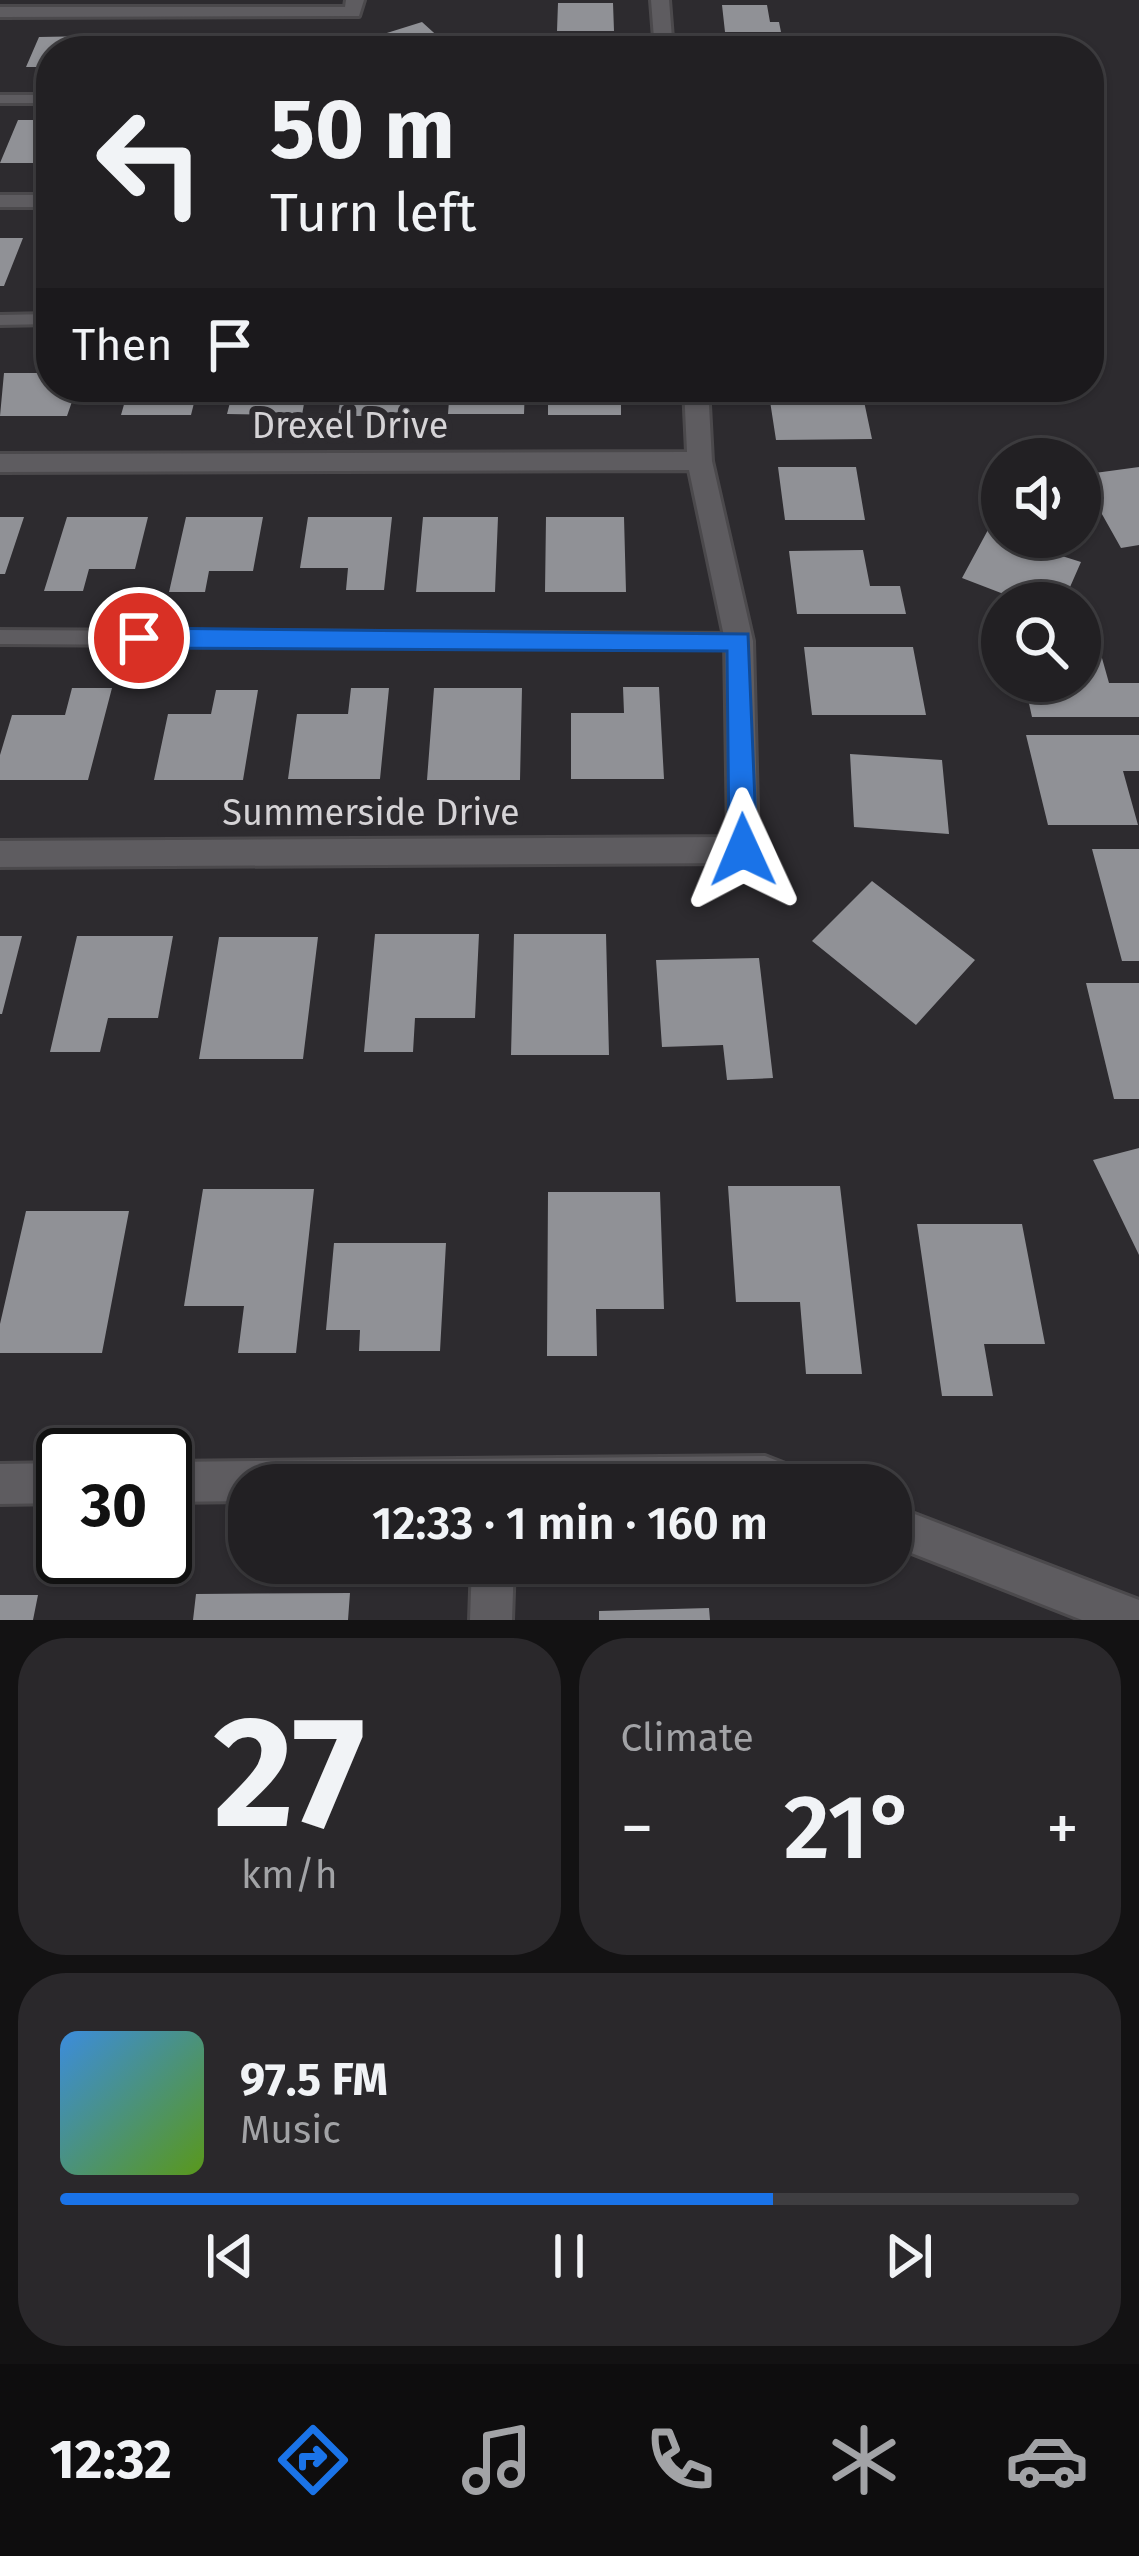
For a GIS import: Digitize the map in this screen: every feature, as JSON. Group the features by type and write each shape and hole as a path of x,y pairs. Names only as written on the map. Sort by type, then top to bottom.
{"street":[{"path":"660,0 663,36"},
{"path":"0,11 354,6"},
{"path":"0,201 36,202"},
{"path":"697,402 700,461 739,641"},
{"name":"Drexel Drive","path":"0,463 700,461"},
{"name":"Summerside Drive","path":"0,854 743,850 739,641"},
{"path":"192,1482 228,1482"},
{"path":"0,1484 36,1483"},
{"path":"912,1533 1136,1620"},
{"path":"491,1620 492,1584"}],"lane":[{"path":"0,99 36,99"},
{"path":"0,320 36,320"},
{"path":"0,637 739,641"}],"building":[{"path":"558,3 613,3 614,31 557,31"},
{"path":"722,5 767,5 770,22 779,22 781,32 725,32"},
{"path":"422,22 437,36 377,36"},
{"path":"36,44 36,67 26,67"},
{"path":"18,120 36,120 36,163 0,163"},
{"path":"0,238 23,238 4,286 0,286"},
{"path":"4,373 36,373 36,402 72,402 67,416 0,416"},
{"path":"125,402 194,402 191,415 121,415"},
{"path":"230,402 304,402 302,415 227,414"},
{"path":"340,402 411,402 410,416 338,416"},
{"path":"449,402 524,402 524,414 448,414"},
{"path":"548,402 621,402 621,415 548,415"},
{"path":"770,402 864,402 872,439 776,440"},
{"path":"778,467 856,467 865,520 785,520"},
{"path":"1139,467 1139,545 1121,548 1101,512 1101,472"},
{"path":"0,517 24,517 5,574 0,574"},
{"path":"67,517 148,517 135,569 89,569 83,591 44,591"},
{"path":"186,517 263,517 253,571 209,571 205,592 169,592"},
{"path":"308,517 392,517 384,590 346,590 348,568 300,568"},
{"path":"423,517 498,517 495,592 416,592"},
{"path":"546,517 624,517 626,592 545,592"},
{"path":"981,543 981,558 1081,562 1072,582 981,585 962,578"},
{"path":"863,550 870,586 900,586 906,614 797,614 789,551"},
{"path":"804,647 913,647 926,715 812,715"},
{"path":"1101,655 1109,683 1139,683 1139,717 1032,717 1029,702 1101,702"},
{"path":"623,687 659,687 664,779 571,779 571,713 624,713"},
{"path":"72,688 112,688 88,780 0,780 0,755 12,715 65,715"},
{"path":"351,688 389,688 380,779 288,779 297,714 348,714"},
{"path":"434,688 522,688 520,780 427,780"},
{"path":"216,690 258,690 243,780 154,780 168,714 211,714"},
{"path":"1026,735 1139,735 1139,771 1123,771 1138,825 1048,825"},
{"path":"850,754 942,760 949,834 854,827"},
{"path":"1092,849 1139,849 1139,961 1122,961"},
{"path":"872,881 975,960 916,1025 812,941"},
{"path":"375,934 479,934 475,1018 415,1018 413,1052 364,1052"},
{"path":"514,934 606,934 609,1055 511,1055"},
{"path":"0,936 22,936 2,1014 0,1014"},
{"path":"77,936 173,936 158,1018 108,1018 100,1052 50,1052"},
{"path":"219,937 318,937 303,1059 199,1059"},
{"path":"759,958 773,1078 727,1080 723,1045 662,1047 656,960"},
{"path":"1086,983 1139,983 1139,1099 1114,1099"},
{"path":"1139,1148 1139,1255 1093,1160"},
{"path":"728,1186 840,1186 862,1374 806,1374 800,1302 736,1302"},
{"path":"203,1189 314,1189 296,1353 238,1353 244,1306 184,1306"},
{"path":"548,1192 660,1192 664,1309 596,1309 597,1356 547,1356"},
{"path":"26,1211 129,1211 102,1353 0,1353 0,1324"},
{"path":"917,1224 1022,1224 1045,1344 984,1344 993,1396 942,1396"},
{"path":"334,1243 446,1243 440,1351 359,1351 360,1330 326,1330"},
{"path":"350,1593 348,1620 193,1620 196,1594"},
{"path":"0,1595 38,1595 33,1620 0,1620"},
{"path":"709,1608 710,1620 599,1620 599,1611"}],"route":[{"path":"139,638 739,641 743,850"}]}
